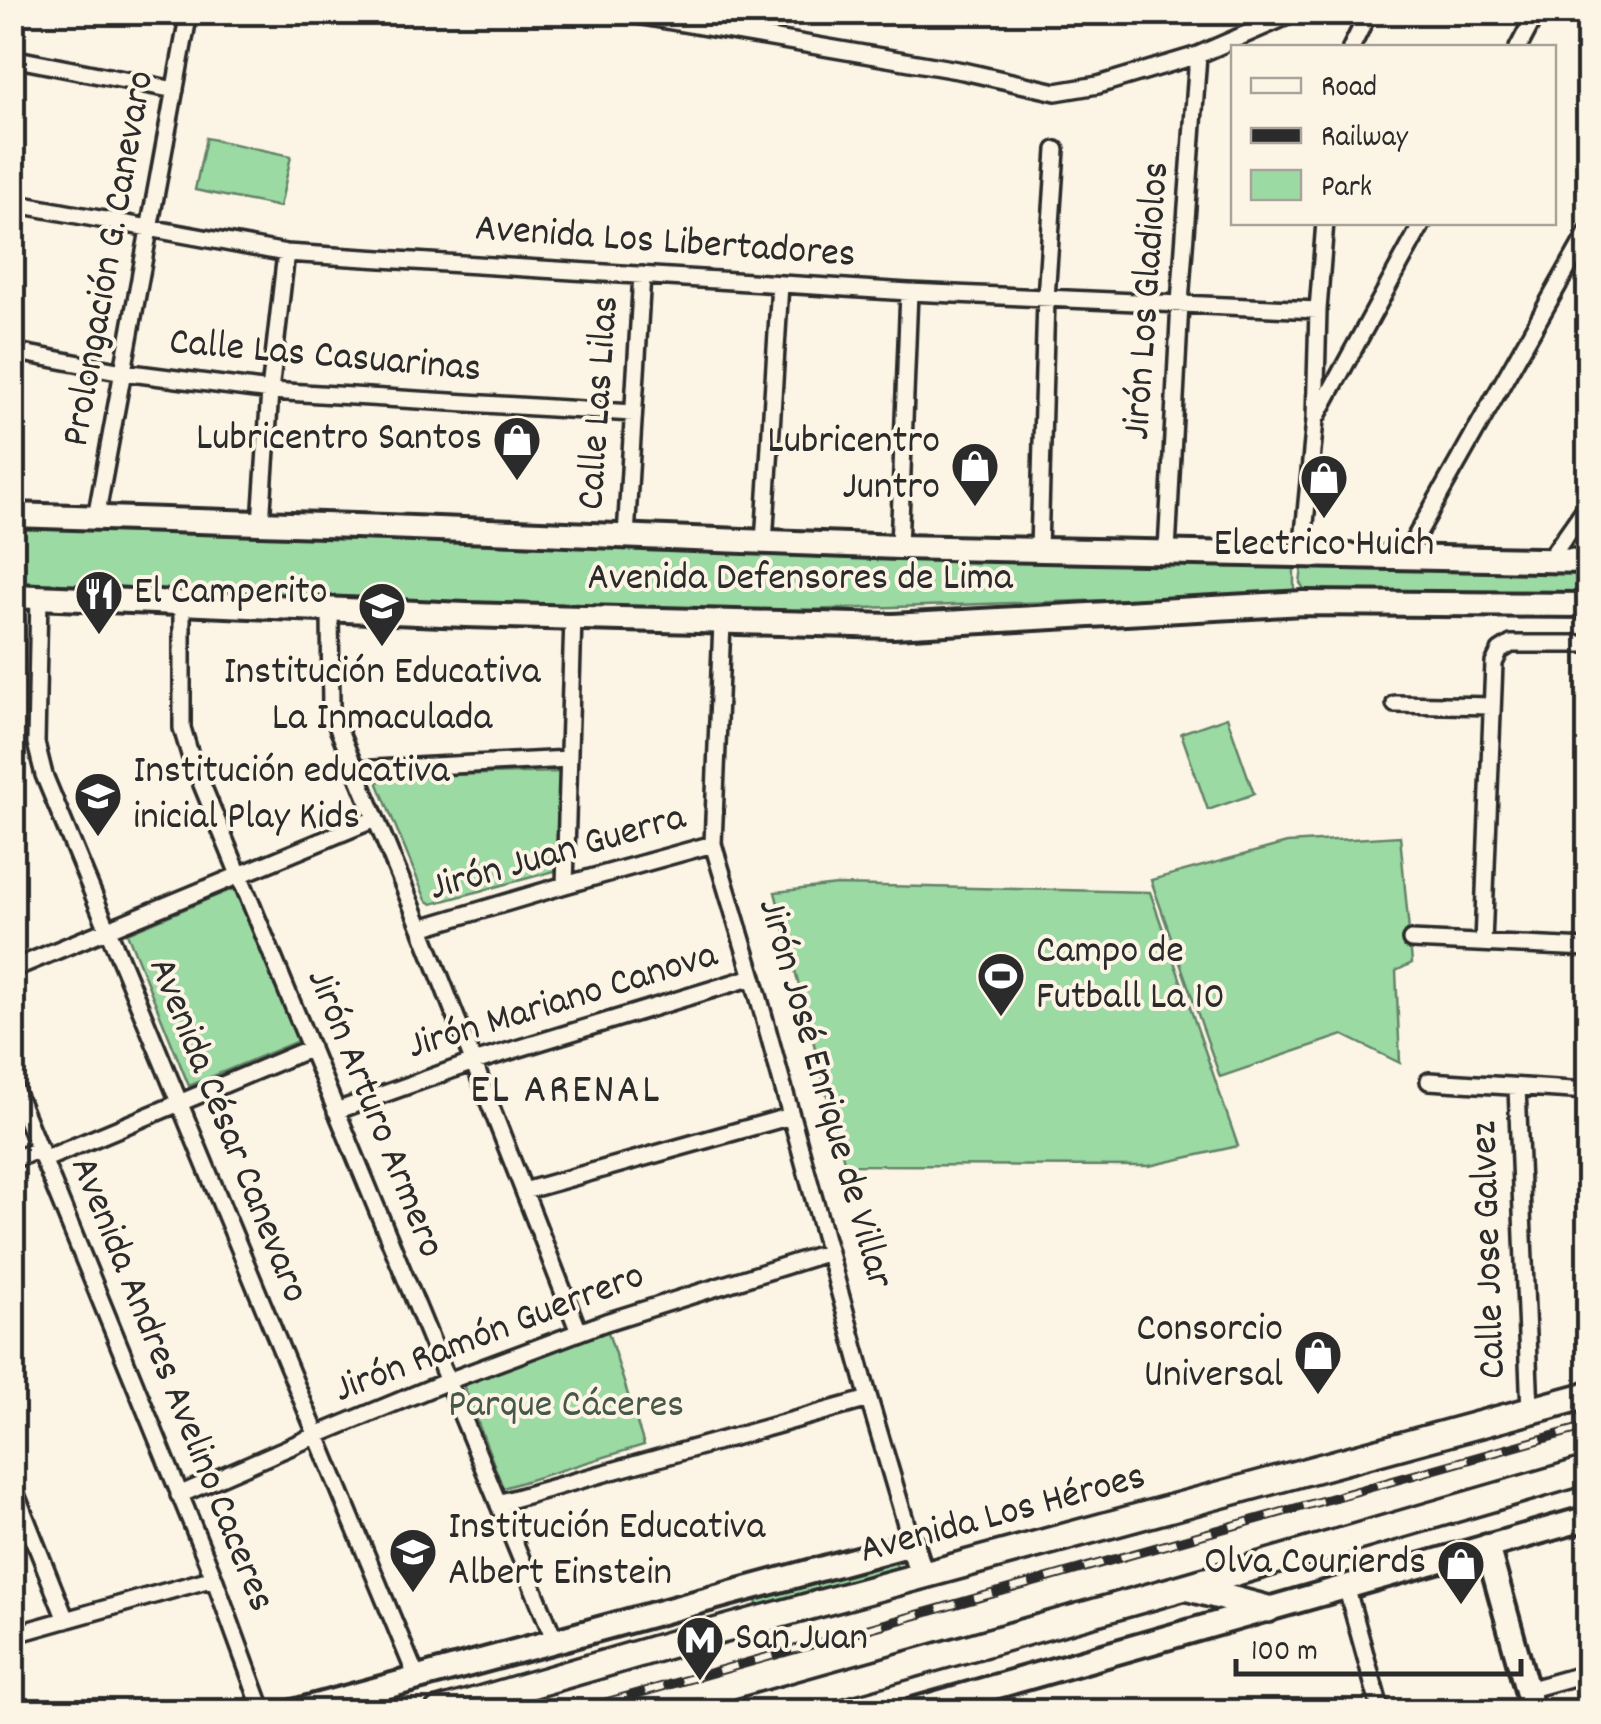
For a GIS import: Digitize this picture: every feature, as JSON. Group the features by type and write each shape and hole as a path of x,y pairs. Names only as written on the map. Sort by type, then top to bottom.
{"main road":[{"name":"Avenida Defensores de Lima","path":"12,516 899,547 1588,561"},
{"name":"Avenida Defensores de Lima","path":"12,596 330,610 893,626 1303,603 1588,605"},
{"name":"Avenida Los Héroes","path":"438,1712 1588,1396"},
{"path":"741,1712 1588,1470"},
{"path":"906,1712 1588,1518"},
{"name":"Avenida Los Héroes","path":"293,1712 912,1544"},
{"name":"Jirón José Enrique de Villar","path":"912,1544 922,1576"},
{"path":"1487,1546 1530,1701"},
{"path":"1185,1587 1268,1608"}],"street":[{"name":"Prolongación G. Canevaro","path":"96,518 189,12"},
{"path":"620,13 963,71 1056,92 1198,55 1297,12"},
{"path":"1352,45 1370,12"},
{"path":"1520,45 1537,12"},
{"name":"Jirón Los Gladiolos","path":"1167,552 1198,55"},
{"path":"12,58 175,90"},
{"path":"1039,550 1046,298 1056,150"},
{"name":"Avenida Los Libertadores","path":"12,204 286,253 909,292 1318,310"},
{"path":"1302,554 1325,225"},
{"path":"1314,420 1420,225"},
{"path":"1404,556 1588,232"},
{"path":"262,522 270,392 286,253"},
{"name":"Calle Las Lilas","path":"626,536 642,276"},
{"path":"764,543 780,284"},
{"path":"899,547 909,292"},
{"name":"Calle Las Casuarinas","path":"12,352 270,392 633,414"},
{"path":"1548,560 1588,504"},
{"name":"Avenida César Canevaro","path":"38,596 36,744 44,776 418,1678"},
{"name":"Jirón Arturo Armero","path":"182,602 182,728 191,758 555,1641"},
{"path":"330,610 331,711 421,928 579,1332"},
{"path":"564,885 573,618"},
{"name":"Jirón José Enrique de Villar","path":"722,623 713,844 912,1544"},
{"path":"1483,943 1494,663 1500,650 1515,643 1588,644"},
{"path":"1395,704 1492,706"},
{"path":"355,770 568,759"},
{"path":"12,969 375,819"},
{"name":"Jirón Juan Guerra","path":"421,928 713,844"},
{"path":"1411,940 1588,948"},
{"name":"Jirón Mariano Canova","path":"336,1111 474,1062 753,977"},
{"path":"12,1160 43,1154 180,1103 311,1048"},
{"path":"1429,1081 1588,1091"},
{"name":"Avenida Andres Avelino Caceres","path":"12,1083 214,1578 264,1712"},
{"name":"Calle Jose Galvez","path":"1517,1087 1530,1412"},
{"path":"524,1191 791,1116"},
{"name":"Jirón Ramón Guerrero","path":"179,1496 317,1435 618,1317 829,1252"},
{"path":"498,1503 869,1399"},
{"path":"12,1484 66,1620"},
{"path":"12,1634 214,1578"},
{"path":"1346,1586 1381,1712"},
{"path":"1530,1701 1588,1672"}],"green space":[{"path":"206,138 291,156 280,207 195,190"},
{"path":"13,524 1294,563 1294,594 740,612 13,582"},
{"path":"1306,565 1588,569 1588,592 1311,590 1300,583"},
{"path":"1227,717 1254,794 1208,810 1181,733"},
{"path":"560,772 558,870 432,904 426,900 378,784 380,777"},
{"path":"1400,836 1412,963 1396,971 1400,1063 1343,1035 1220,1077 1151,880 1287,843"},
{"name":"Campo de Futball La 10","path":"837,885 1150,892 1238,1146 1149,1166 845,1165 775,892"},
{"path":"235,888 298,1041 189,1086 127,933"},
{"name":"Parque Cáceres","path":"607,1329 644,1445 503,1488 463,1384"},
{"path":"895,1558 898,1573 758,1610 755,1595"}],"railway":[{"path":"572,1712 1588,1426"}],"place":[{"name":"Lubricentro Santos","path":"517,482"},
{"name":"Lubricentro Juntro","path":"975,508"},
{"name":"Electrico Huich","path":"1324,520"},
{"name":"El Camperito","path":"99,636"},
{"name":"Institución Educativa La Inmaculada","path":"382,648"},
{"name":"Institución educativa inicial Play Kids","path":"98,838"},
{"name":"Campo de Futball La 10","path":"1001,1018"},
{"name":"Consorcio Universal","path":"1318,1396"},
{"name":"Institución Educativa Albert Einstein","path":"413,1594"},
{"name":"Olva Courierds","path":"1461,1606"},
{"name":"San Juan","path":"700,1682"}],"district":[{"name":"EL ARENAL","path":"566,1093"}]}
